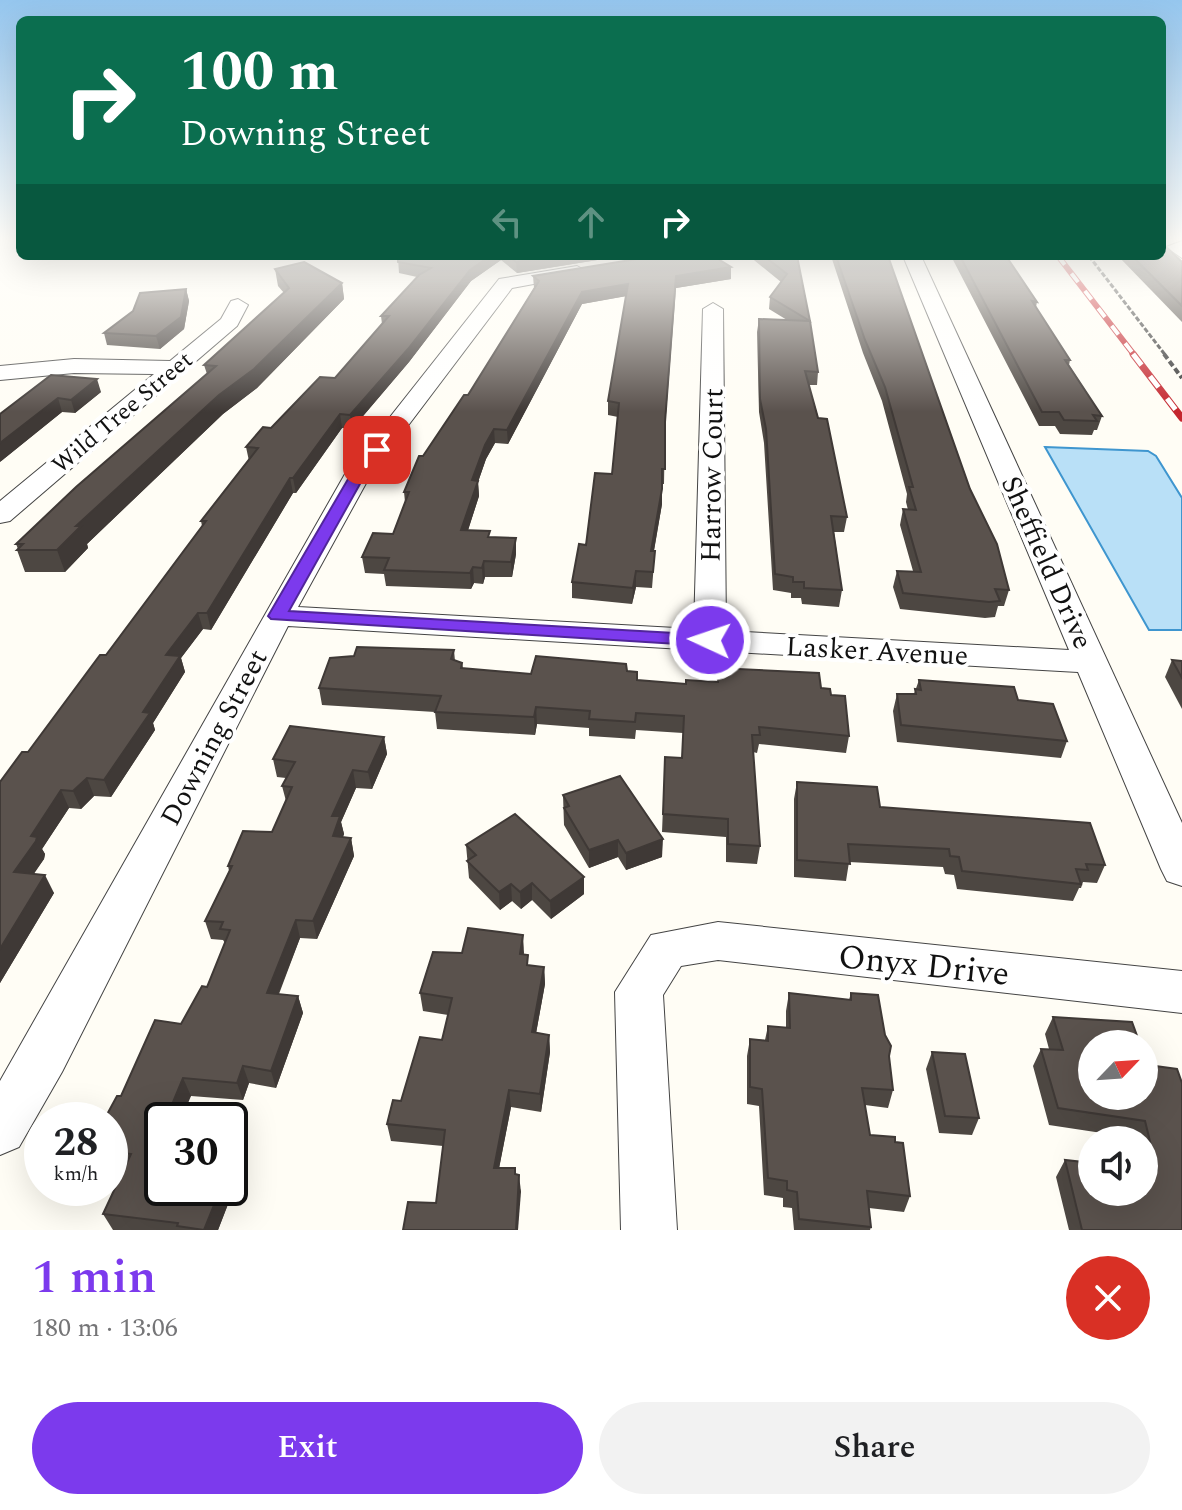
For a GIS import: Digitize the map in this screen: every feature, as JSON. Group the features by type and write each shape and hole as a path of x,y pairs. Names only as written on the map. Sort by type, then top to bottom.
{"street":[{"name":"Downing Street","path":"0,1129 44,1056 277,616 358,474 495,297"},
{"name":"Sheffield Drive","path":"930,297 1182,869"},
{"name":"Wild Tree Street","path":"0,515 230,322 238,305"},
{"name":"Harrow Court","path":"710,640 713,309"},
{"path":"0,373 74,366 175,368"},
{"name":"Lasker Avenue","path":"277,616 1093,662"},
{"name":"Onyx Drive","path":"649,1230 639,992 667,949 718,941 1182,992"}],"path":[{"path":"1121,297 1182,378"}],"water":[{"path":"1045,447 1148,451 1156,456 1182,498 1182,630 1149,630"}],"building":[{"path":"138,297 184,297 181,317 156,336 104,333 133,311"},
{"path":"279,297 327,297 254,369 219,395 76,526 81,526 57,550 17,550 23,544 16,544 76,487 216,366 204,365"},
{"path":"398,297 448,297 350,415 340,414 290,478 207,613 198,613 166,655 180,656 143,712 150,713 104,780 87,778 73,791 61,790 31,836 37,837 36,841 14,872 45,875 0,949 0,782 22,752 28,752 100,655 106,655 206,521 201,521 258,448 246,447 263,427 271,428 320,377 335,378 389,316 381,316"},
{"path":"529,297 579,297 507,430 494,429 472,480 478,481 461,530 490,531 488,537 516,538 511,562 484,561 482,568 473,567 470,573 384,570 389,558 362,557 373,533 393,534 409,492 404,492 419,456 423,456 464,395 468,395"},
{"path":"626,297 674,297 665,422 665,469 662,469 662,489 651,551 655,551 653,572 636,571 633,588 572,582 579,544 586,545 595,473 612,474 619,403 608,401"},
{"path":"771,297 805,297 810,321"},
{"path":"850,297 903,297 970,489 997,544 1009,590 995,589 1000,601 903,593 897,571 921,572 903,509 916,510 909,487 913,487 885,387"},
{"path":"982,297 1034,297 1037,302 1032,301 1070,360 1065,360 1102,416 1093,415 1097,421 1064,420 1059,412 1042,412"},
{"path":"759,319 810,321 818,372 805,371 818,418 827,419 847,517 831,516 842,590 804,588 804,582 793,582 793,577 775,574 766,429 760,399"},
{"path":"51,375 97,379 71,400 58,398 0,443 0,414"},
{"path":"357,647 454,650 451,659 462,663 461,668 531,674 536,656 626,664 627,671 637,672 637,680 686,684 686,680 718,682 718,668 819,673 821,688 830,689 831,695 845,696 849,736 759,727 760,735 752,735 760,846 728,844 728,819 663,814 665,757 682,758 684,716 636,713 635,722 589,719 590,711 536,707 534,717 435,712 441,696 319,688 330,658 354,656"},
{"path":"1172,660 1182,661 1182,678"},
{"path":"919,680 1014,687 1018,700 1053,704 1067,741 901,725 897,694 916,694 915,689 921,690"},
{"path":"290,726 384,737 368,772 353,770 332,816 340,816 333,836 351,838 313,921 296,920 267,993 298,996 271,1071 243,1066 237,1083 183,1078 173,1102 144,1102 144,1206 214,1206 204,1230 177,1226 178,1223 103,1214 107,1206 128,1206 128,1160 131,1154 128,1154 128,1102 114,1102 117,1096 121,1096 155,1020 181,1024 202,986 207,987 230,930 220,929 223,922 205,921 232,866 228,866 243,831 272,832 292,787 282,786 295,762 273,759"},
{"path":"620,776 663,839 626,853 618,840 589,850 564,808 569,806 563,795"},
{"path":"797,782 877,787 880,807 1090,823 1105,865 1086,864 1088,870 1076,869 1081,884 962,871 959,857 950,856 949,849 848,844 850,864 797,860"},
{"path":"515,814 584,877 550,901 532,883 520,892 511,884 499,892 467,861 476,855 466,845"},
{"path":"468,928 523,935 520,954 528,955 527,965 544,967 532,1032 549,1035 540,1094 509,1090 494,1168 515,1168 515,1174 519,1175 516,1230 403,1230 408,1202 436,1203 445,1130 387,1124 393,1100 401,1101 420,1037 442,1040 452,998 420,993 433,952 462,953"},
{"path":"789,993 851,1000 851,993 878,995 885,1035 891,1046 889,1056 893,1090 862,1088 870,1135 895,1137 895,1142 903,1143 910,1196 867,1191 871,1227 799,1219 797,1192 787,1190 787,1181 768,1178 762,1089 750,1087 750,1039 768,1041 768,1026 790,1028"},
{"path":"1053,1017 1132,1022 1135,1030 1078,1030 1078,1110 1158,1110 1158,1066 1177,1069 1182,1083 1182,1230 1082,1230 1065,1160 1078,1161 1078,1206 1158,1206 1158,1126 1146,1126 1145,1121 1058,1108 1041,1049 1063,1050"},
{"path":"932,1052 965,1054 979,1118 945,1116"}],"railway":[{"path":"1090,297 1135,356"},
{"path":"1133,354 1182,418"}],"route":[{"path":"377,450 358,474 277,616 710,640"}]}
